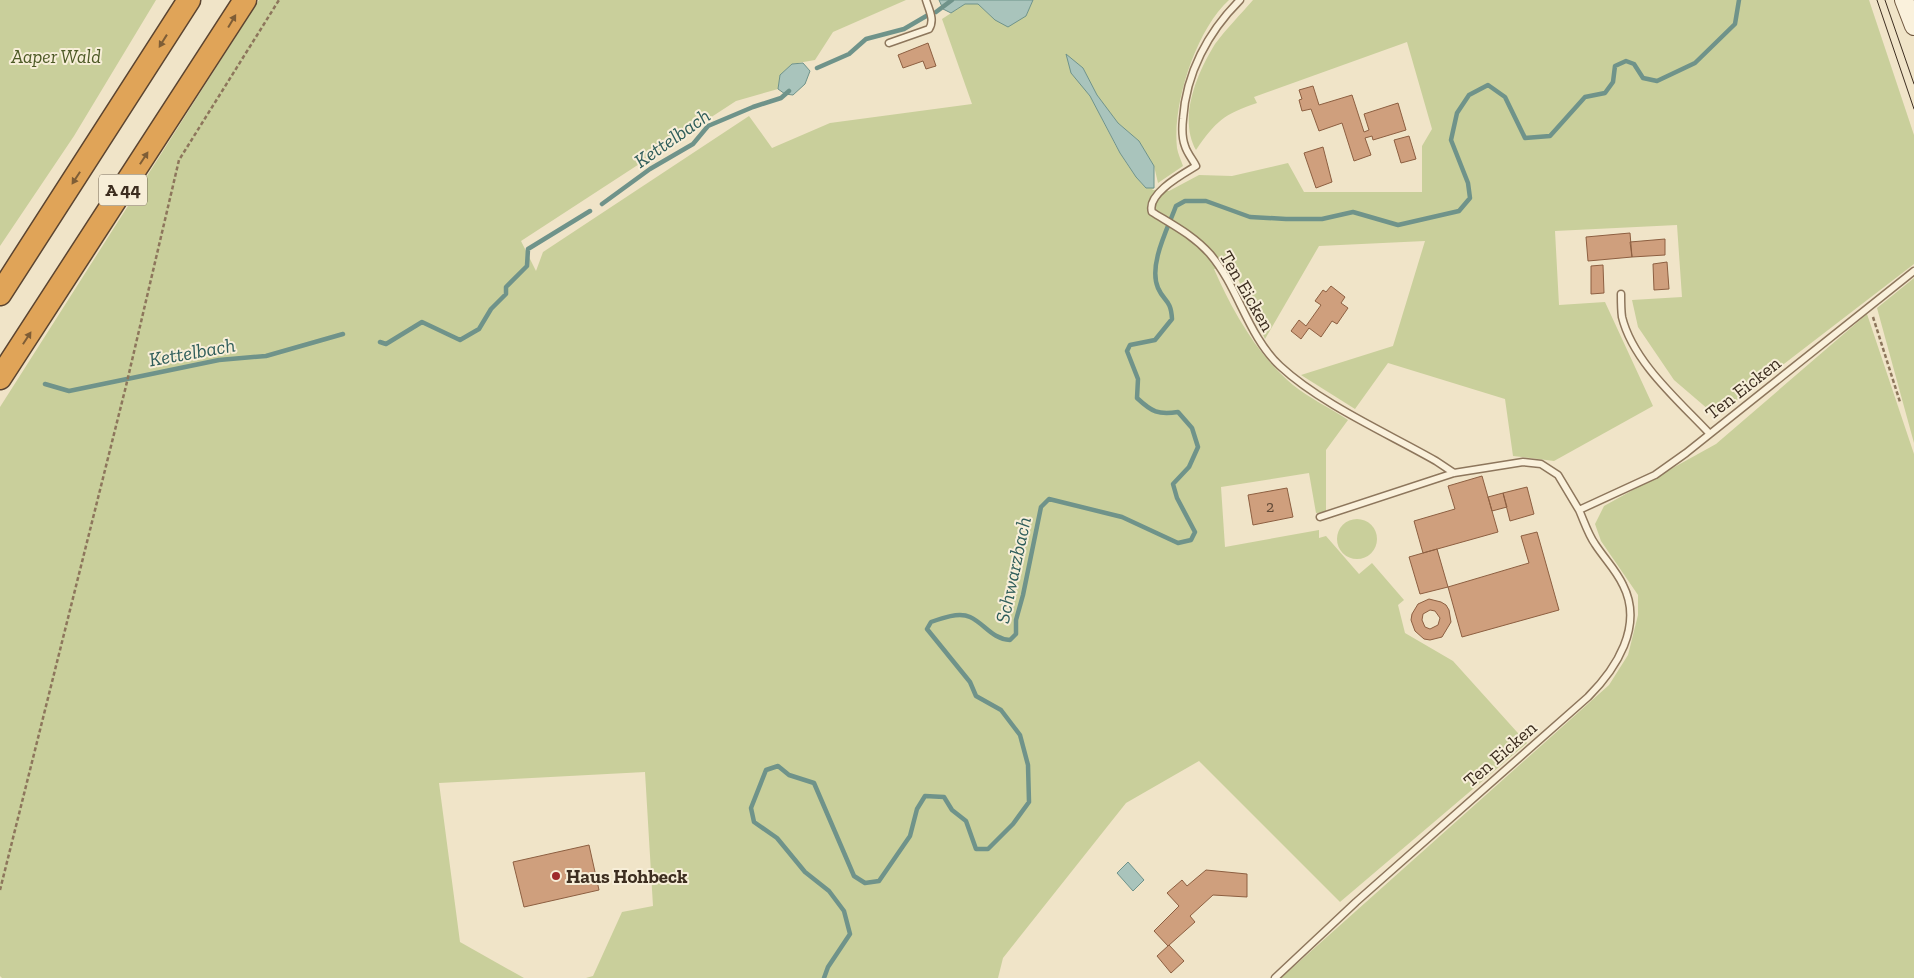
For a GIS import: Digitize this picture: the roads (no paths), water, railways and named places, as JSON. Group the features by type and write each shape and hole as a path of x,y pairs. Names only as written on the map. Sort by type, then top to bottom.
{"highway":[{"name":"A 44","path":"0,294 189,0"},
{"name":"A 44","path":"0,378 245,0"}],"main road":[{"path":"1904,0 1914,26"}],"lane":[{"path":"888,43 929,29 932,19 926,0"},
{"name":"Ten Eicken","path":"1240,0 1209,38 1192,73 1185,102 1182,127 1185,146 1196,166 1163,189 1152,200 1150,206 1152,212 1190,234 1211,255 1252,329 1281,367 1318,393 1454,473"},
{"name":"Ten Eicken","path":"1579,510 1655,475 1710,434 1914,270"},
{"path":"1621,294 1622,315 1627,331 1642,357 1658,380 1710,434"},
{"name":"Ten Eicken","path":"1275,978 1371,888 1588,697 1612,670 1627,636 1630,604 1623,584 1594,543 1579,510 1558,475 1541,464 1523,462 1454,473 1320,516"}],"water":[{"path":"939,0 1033,0 1026,16 1008,27 995,20 978,4 965,4 951,13 943,9"},
{"path":"1066,54 1083,68 1097,95 1118,123 1139,141 1154,166 1154,188 1146,188 1120,153 1090,96 1071,73"},
{"path":"803,63 810,71 805,84 793,95 785,94 778,89 780,75 792,64"},
{"path":"1128,862 1144,880 1133,891 1117,873"}],"waterway":[{"name":"Kettelbach","path":"936,12 952,0"},
{"name":"Schwarzbach","path":"824,978 828,967 850,934 844,911 829,891 805,872 777,838 754,822 751,808 766,770 778,766 789,775 814,783 854,876 865,883 879,881 910,836 917,809 925,796 944,797 952,810 966,821 976,849 988,849 1013,824 1029,802 1028,765 1020,735 1001,710 976,696 970,682 927,629 931,622 961,615 970,617 998,637 1010,640 1016,634 1016,620 1041,507 1049,499 1122,517 1178,543 1191,540 1195,532 1177,498 1173,484 1189,467 1198,447 1192,428 1178,412 1160,413 1147,407 1137,398 1138,379 1127,351 1130,345 1155,340 1172,319 1169,304 1158,288 1155,269 1160,247 1176,206 1185,201 1206,201 1250,217 1286,219 1322,219 1353,212 1398,225 1459,211 1470,198 1468,183 1451,140 1457,113 1469,95 1488,85 1505,97 1525,138 1550,136 1585,97 1605,93 1613,82 1615,66 1626,61 1634,64 1643,78 1657,81 1695,63 1735,24 1739,0"},
{"name":"Kettelbach","path":"817,68 849,54 866,39 904,29 928,15"},
{"name":"Kettelbach","path":"602,204 650,169 693,144 708,126 753,107 781,98 789,91"},
{"name":"Kettelbach","path":"380,342 386,344 422,322 460,340 479,329 491,309 506,294 506,287 527,266 528,249 590,211"},
{"name":"Kettelbach","path":"45,384 69,391 219,360 266,356 343,334"}],"tram line":[{"path":"1877,0 1914,109"},
{"path":"1885,0 1914,84"}],"place":[{"name":"Haus Hohbeck","path":"556,876"}],"park label":[{"name":"Aaper Wald","path":"56,56"}]}
